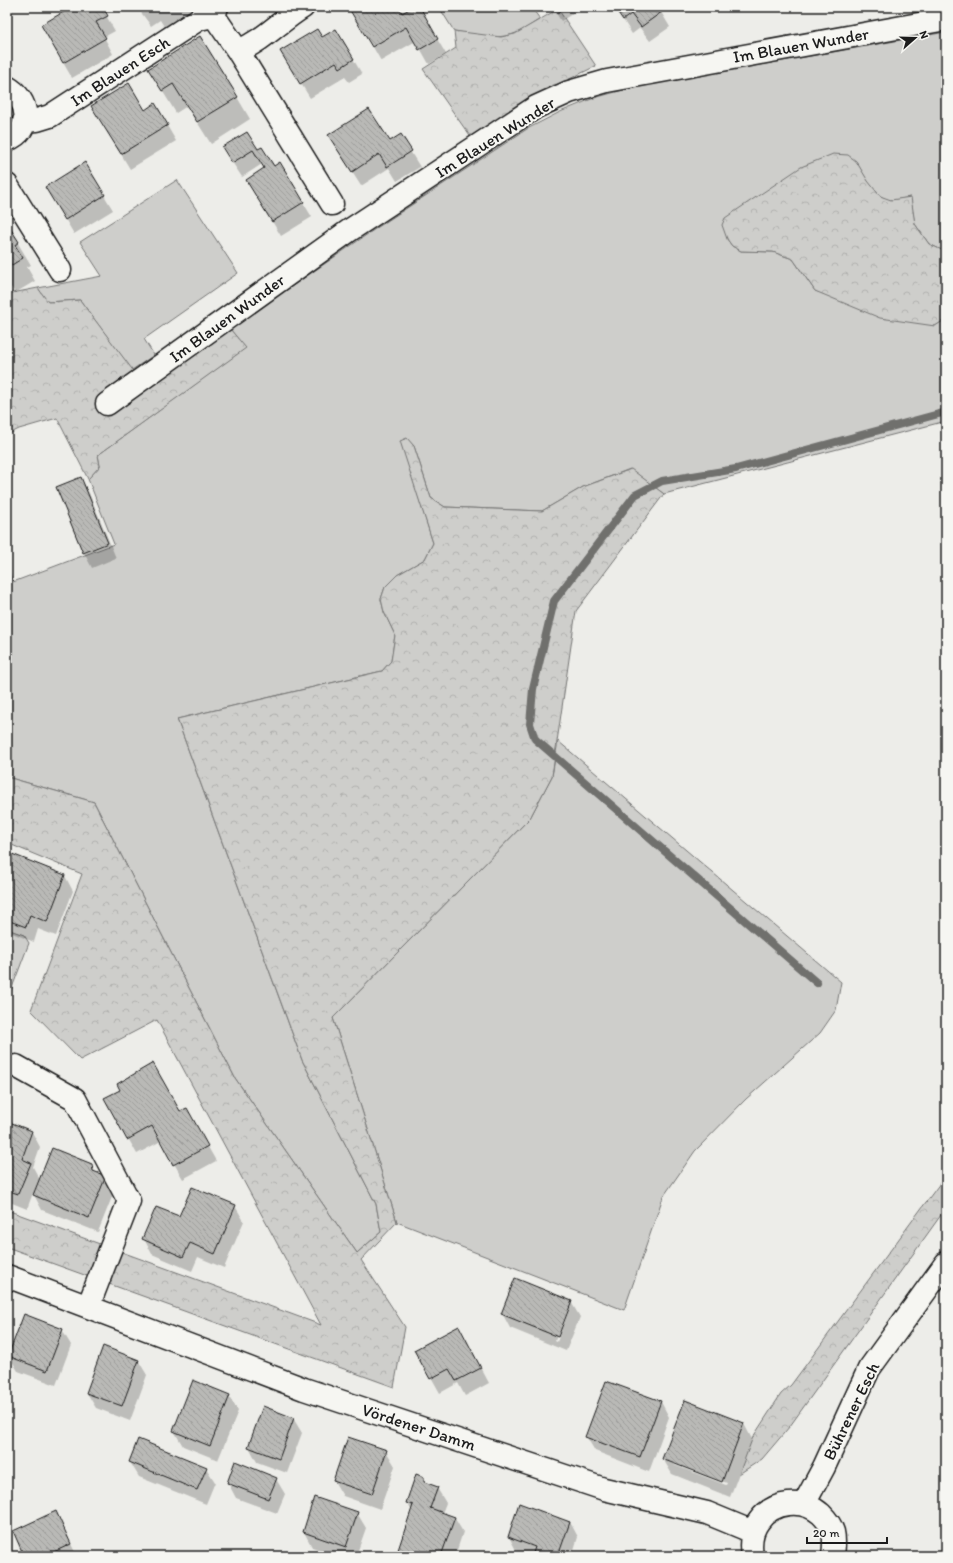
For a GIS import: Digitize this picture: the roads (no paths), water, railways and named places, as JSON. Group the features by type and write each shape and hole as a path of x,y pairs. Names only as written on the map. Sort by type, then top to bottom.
{"street":[{"path":"238,51 252,46 291,10"},
{"name":"Im Blauen Esch","path":"24,121 37,120 50,116 199,19 216,11 238,51 332,204"},
{"name":"Im Blauen Wunder","path":"107,404 350,230 536,107 569,92 607,81 946,19"},
{"path":"7,87 15,92 21,99 25,116 23,125 19,132 7,140"},
{"path":"7,185 60,270"},
{"path":"16,1066 75,1099 129,1201 88,1307"},
{"name":"Bührener Esch","path":"804,1504 824,1467 869,1369 946,1263"},
{"name":"Vördener Damm","path":"7,1276 319,1394 604,1489 707,1513 753,1532"},
{"path":"752,1556 751,1544 753,1532 758,1521 767,1512 778,1506 791,1503 804,1504 815,1510 825,1519 832,1530 835,1543 834,1556"}],"waterway":[{"path":"817,983 535,739 530,724 533,689 554,601 635,495 662,481 736,469 946,412"}]}
